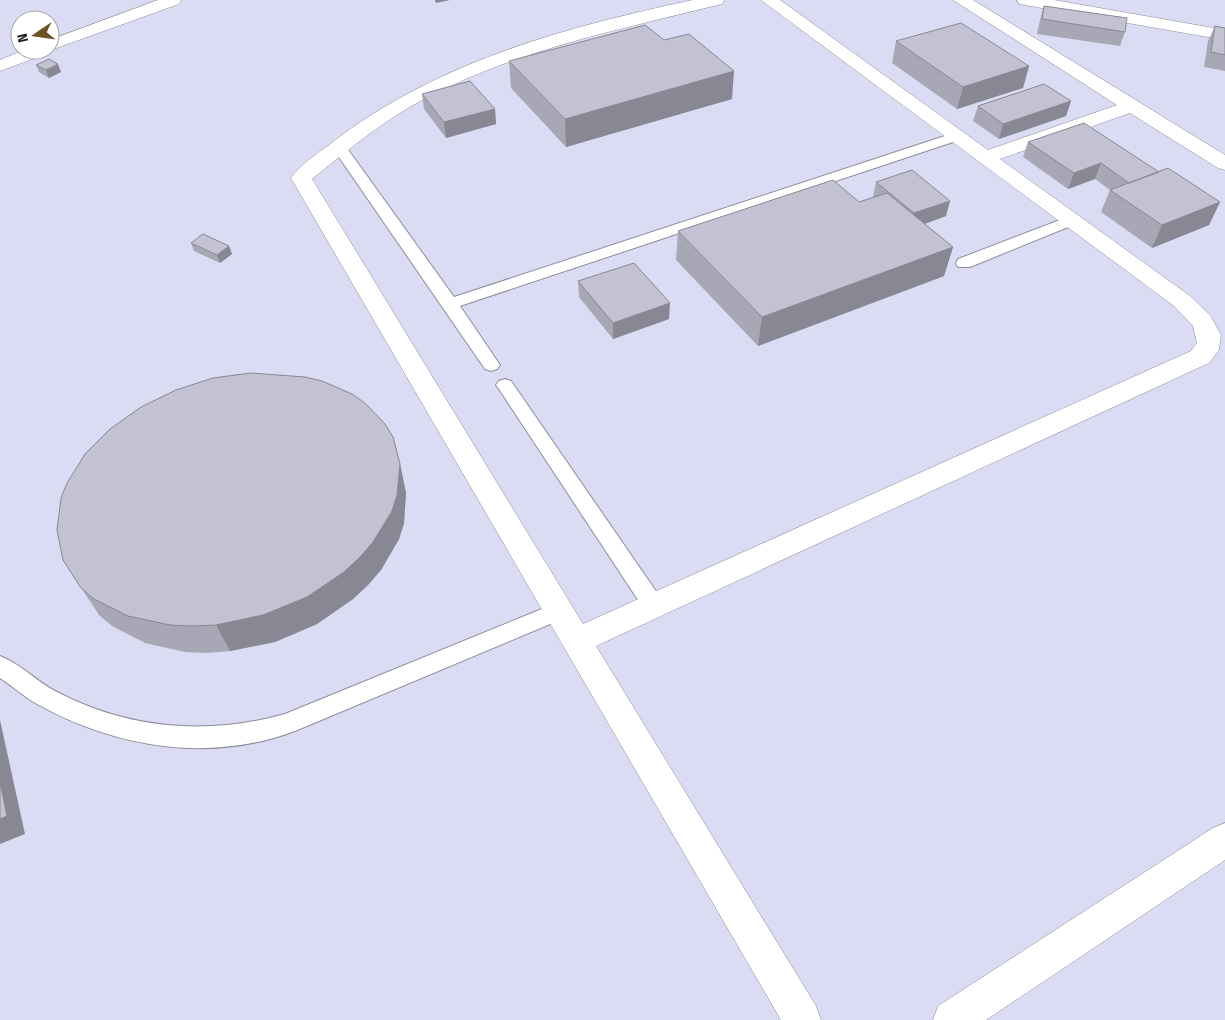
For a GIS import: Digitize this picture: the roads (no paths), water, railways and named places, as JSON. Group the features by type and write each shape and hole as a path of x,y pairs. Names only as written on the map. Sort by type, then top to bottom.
{"street":[{"path":"60,42 173,0"},
{"path":"716,0 631,20 540,46 472,70 407,101 362,129 302,178 802,1020"},
{"path":"578,641 1188,363 1207,352 1211,344 1206,326 1192,308 769,0"},
{"path":"961,0 1225,164"},
{"path":"1025,0 1225,35"},
{"path":"0,66 15,60"},
{"path":"986,157 1132,106"},
{"path":"952,1020 1225,840"}],"lane":[{"path":"450,304 957,136"},
{"path":"339,147 491,365"},
{"path":"818,182 832,194"},
{"path":"964,263 1073,220"},
{"path":"505,385 654,606"},
{"path":"0,666 45,697 120,726 171,738 193,740 232,738 264,732 287,724 559,610"}]}
